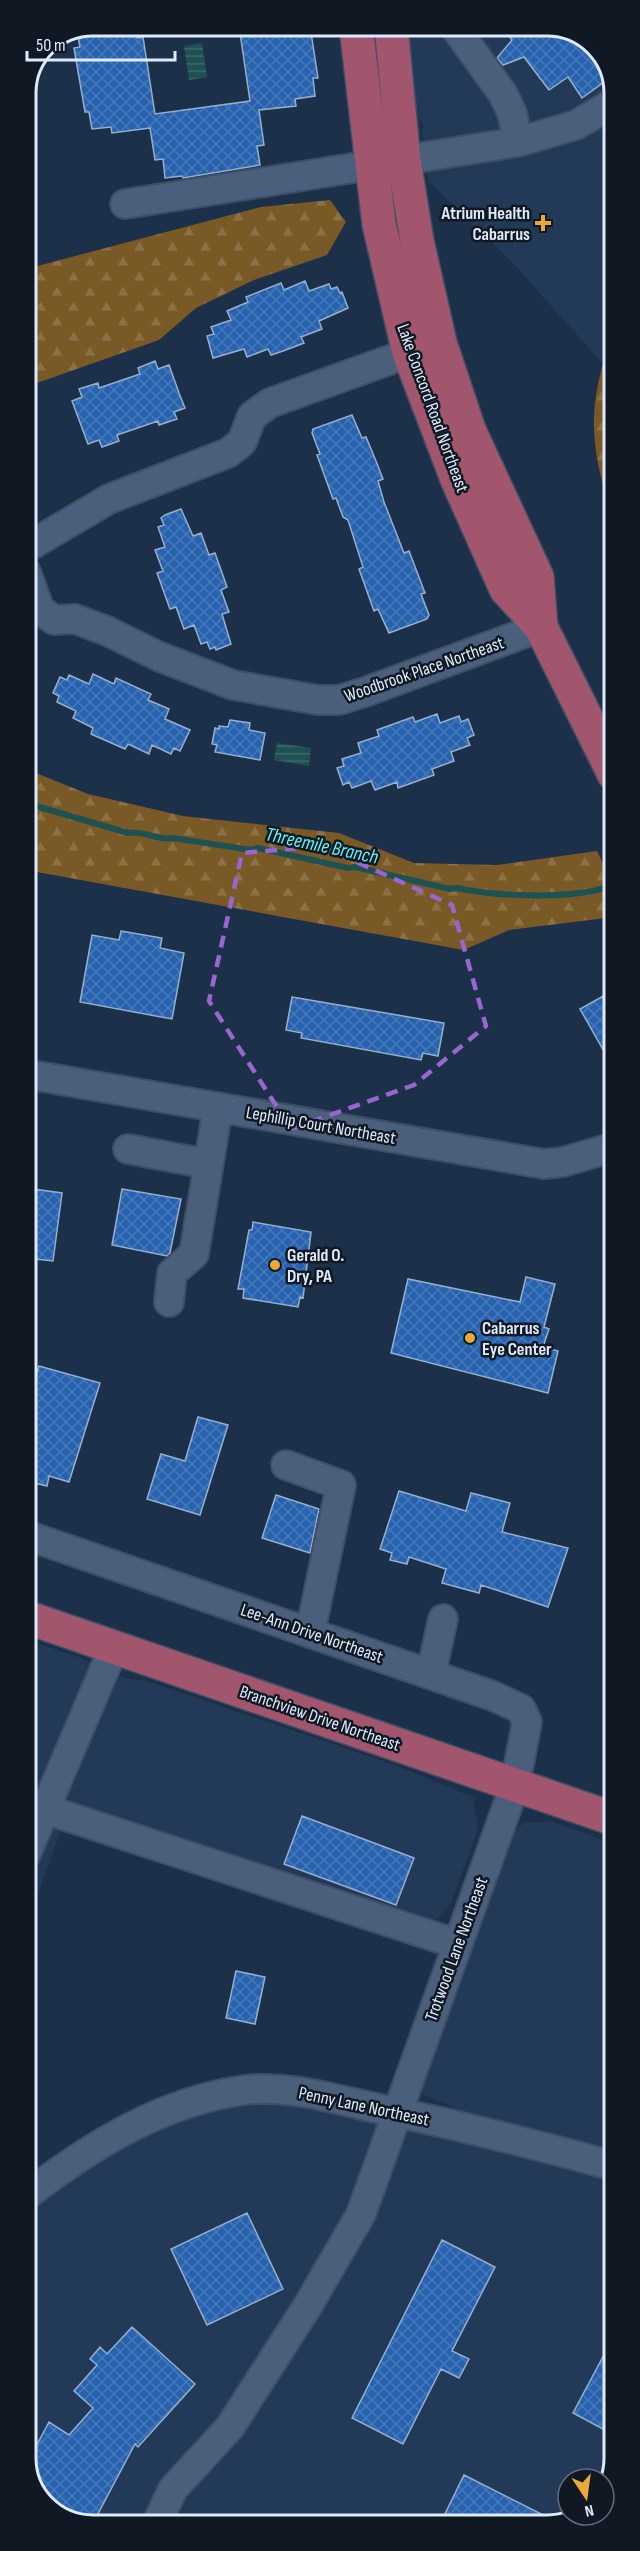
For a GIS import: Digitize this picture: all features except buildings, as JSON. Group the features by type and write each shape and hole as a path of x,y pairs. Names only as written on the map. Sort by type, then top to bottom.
{"main road":[{"name":"Lake Concord Road Northeast","path":"357,36 371,166 387,266 409,353 457,479 506,589 541,627 604,754"},
{"name":"Lake Concord Road Northeast","path":"392,36 404,161 417,241 440,343 469,430 537,577 541,627"},
{"name":"Branchview Drive Northeast","path":"36,1620 604,1816"}],"street":[{"path":"461,36 503,94 512,113 518,142"},
{"path":"125,204 518,142 576,125 604,108"},
{"path":"36,543 109,498 228,453 242,442 252,416 270,403 409,353"},
{"name":"Woodbrook Place Northeast","path":"36,599 40,610 54,620 75,619 160,657 233,686 318,700 339,700 365,692 541,627"},
{"name":"Lephillip Court Northeast","path":"36,1076 544,1164 563,1162 604,1150"},
{"path":"169,1302 172,1273 194,1254 218,1107"},
{"path":"129,1149 208,1164"},
{"path":"286,1466 341,1485 310,1633"},
{"name":"Lee-Ann Drive Northeast","path":"36,1539 431,1674 493,1696 521,1709 527,1722 515,1785"},
{"path":"431,1674 443,1619"},
{"path":"114,1647 37,1806 457,1944"},
{"name":"Trotwood Lane Northeast","path":"161,2515 173,2489 230,2427 313,2297 361,2214 515,1785"},
{"name":"Penny Lane Northeast","path":"36,2189 123,2130 163,2110 203,2098 247,2090 298,2091 397,2112 604,2164"}],"highlighted area":[{"path":"321,846 452,905 486,1026 414,1085 291,1129 209,1001 242,853"}],"shaded area":[{"name":"Atrium Health Cabarrus","path":"407,36 551,36 569,40 590,55 601,75 604,93 604,364 512,262 428,181 422,131 424,127 414,110"},
{"path":"202,43 207,77 189,80 184,46"},
{"path":"277,743 311,748 309,766 274,760"},
{"path":"36,1643 79,1657 125,1678 147,1681 395,1765 473,1797 478,1829 451,1903 436,1920 70,1805 36,1900"},
{"path":"525,1822 553,1822 604,1840 603,2467 556,2467 556,2514 547,2515 89,2515 71,2511 55,2501 40,2480 36,2458 36,2204 158,2126 205,2112 254,2103 309,2104 349,2117 443,2138 451,2106 414,2091 504,1838"}],"green space":[{"path":"330,200 346,222 327,255 254,280 196,308 159,340 36,383 36,266 261,207"},
{"path":"603,364 604,489 595,442 595,405"},
{"path":"36,773 88,794 183,816 339,833 414,863 497,865 597,851 604,865 604,918 509,930 464,950 36,872"}],"waterway":[{"name":"Threemile Branch","path":"36,806 128,833 134,832 167,839 251,850 258,848 450,889 514,895 559,895 604,887"}],"place":[{"name":"Atrium Health Cabarrus","path":"543,223"},
{"name":"Gerald O. Dry, PA","path":"275,1265"},
{"name":"Cabarrus Eye Center","path":"470,1338"}]}
